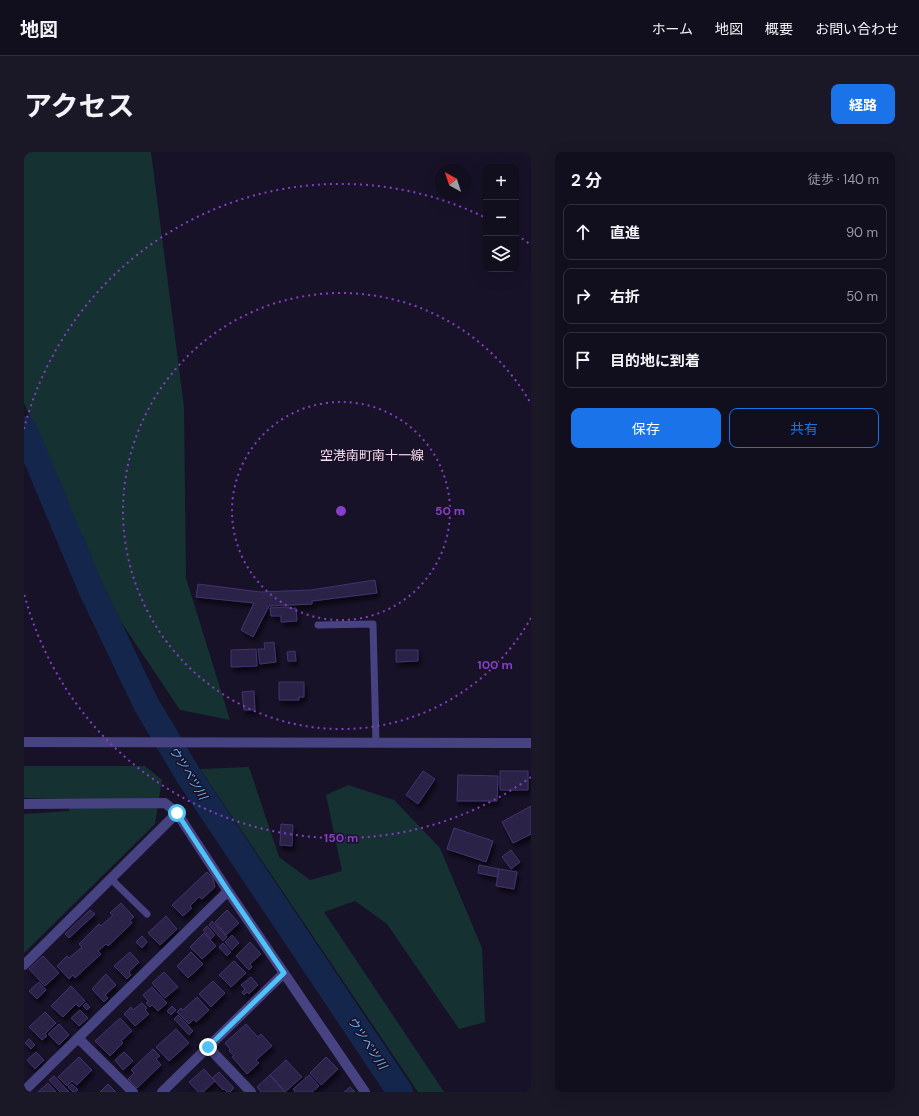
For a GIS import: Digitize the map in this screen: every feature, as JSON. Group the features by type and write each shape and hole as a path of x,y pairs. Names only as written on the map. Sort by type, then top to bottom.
{"street":[{"path":"24,742 531,743"},
{"path":"24,804 165,803 177,813 228,891 365,1092"},
{"path":"24,965 177,813"},
{"path":"24,1091 79,1039 228,891"},
{"path":"162,1092 284,973"},
{"path":"79,1039 133,1092"},
{"path":"208,1047 251,1092"}],"lane":[{"path":"318,625 373,624 376,742"},
{"path":"111,879 148,914"}],"green space":[{"path":"24,152 151,152 184,407 186,578 230,720 180,710 105,598 24,403"},
{"path":"24,766 145,766 162,780 155,824 24,953 24,814 69,811 71,799 24,798"},
{"path":"249,767 279,857 310,880 342,871 326,795 348,785 394,800 440,848 482,948 485,1022 459,1029 387,924 355,901 324,912 444,1092 418,1092 200,769"}],"building":[{"path":"375,580 377,593 312,601 312,604 269,606 253,637 241,630 254,603 196,597 198,584 260,592 311,590"},
{"path":"289,607 290,609 296,608 297,621 281,622 281,616 271,616 270,608"},
{"path":"274,642 276,662 260,664 258,649 265,649 264,643"},
{"path":"256,649 257,666 231,667 231,650"},
{"path":"396,650 418,650 418,661 396,662"},
{"path":"295,651 296,661 288,661 287,652"},
{"path":"279,682 304,682 304,697 299,697 299,700 279,700"},
{"path":"254,691 255,710 244,710 242,692"},
{"path":"423,771 435,779 418,804 406,795"},
{"path":"500,771 528,771 528,790 500,790"},
{"path":"458,775 498,776 497,801 457,801"},
{"path":"531,806 531,834 513,843 502,822"},
{"path":"281,824 293,825 292,846 280,845"},
{"path":"454,828 493,841 486,862 447,849"},
{"path":"511,850 520,862 511,869 502,857"},
{"path":"479,865 499,869 498,877 478,873"},
{"path":"499,869 517,872 514,889 496,886"},
{"path":"207,872 213,878 215,887 202,899 199,897 190,906 192,908 183,916 172,905"},
{"path":"121,903 134,917 130,920 132,923 108,946 106,944 98,951 101,954 75,978 73,975 69,979 57,966 67,956 69,958 82,947 79,944 99,924 101,926 113,915 110,913"},
{"path":"90,910 95,914 69,938 65,934"},
{"path":"227,910 239,923 226,935 215,922"},
{"path":"166,916 177,929 160,945 148,933"},
{"path":"212,921 227,937 223,941 209,925"},
{"path":"207,926 215,935 211,939 203,930"},
{"path":"204,933 216,946 202,959 190,947"},
{"path":"232,935 239,943 232,950 225,942"},
{"path":"142,936 147,942 142,948 136,942"},
{"path":"250,942 261,954 250,964 252,967 249,970 236,956"},
{"path":"223,943 231,952 227,956 219,947"},
{"path":"130,952 139,962 129,972 131,975 127,979 114,966"},
{"path":"191,952 203,964 188,978 177,966"},
{"path":"43,956 59,973 45,986 29,969"},
{"path":"234,961 246,973 231,987 219,975"},
{"path":"164,972 178,987 165,998 152,983"},
{"path":"106,974 116,985 105,995 108,998 104,1002 92,989"},
{"path":"251,977 258,985 249,994 247,992 244,995 242,992 245,989 241,985"},
{"path":"213,981 225,993 211,1007 199,994"},
{"path":"39,982 46,990 37,999 29,991"},
{"path":"71,986 85,1001 79,1007 76,1004 63,1017 51,1006"},
{"path":"152,987 167,1003 158,1011 152,1005 150,1007 146,1003 148,1001 143,995"},
{"path":"197,997 209,1010 196,1022 194,1019 189,1024 177,1012 181,1008 183,1010"},
{"path":"86,1003 90,1007 87,1010 83,1006"},
{"path":"142,1003 147,1008 145,1010 149,1014 135,1026 124,1014 131,1007 133,1010"},
{"path":"172,1006 176,1010 171,1015 167,1011"},
{"path":"80,1010 88,1018 79,1026 71,1018"},
{"path":"45,1012 56,1023 45,1034 47,1036 42,1040 29,1027"},
{"path":"178,1015 193,1031 189,1035 174,1019"},
{"path":"120,1018 132,1031 121,1041 123,1043 110,1056 95,1041"},
{"path":"59,1024 69,1035 59,1045 48,1034"},
{"path":"246,1024 258,1037 261,1034 272,1046 256,1060 259,1063 247,1074 232,1057 234,1056 229,1051 230,1049 225,1043"},
{"path":"176,1029 189,1043 169,1061 156,1047"},
{"path":"29,1039 35,1045 31,1049 25,1043"},
{"path":"153,1049 160,1056 156,1059 161,1065 137,1088 128,1079 134,1073 131,1070"},
{"path":"36,1052 44,1060 35,1069 27,1060"},
{"path":"124,1052 133,1061 123,1070 115,1060"},
{"path":"79,1057 92,1070 77,1085 72,1081 67,1086 58,1077"},
{"path":"326,1057 338,1069 321,1085 310,1073"},
{"path":"286,1060 302,1077 285,1092 270,1075"},
{"path":"204,1069 215,1081 203,1092 198,1092 189,1082"},
{"path":"219,1072 234,1088 230,1092 227,1092 224,1089 223,1090 212,1078"},
{"path":"270,1075 285,1092 261,1092 257,1087"},
{"path":"309,1075 319,1086 312,1092 295,1092 293,1089"},
{"path":"54,1076 69,1092 60,1092 49,1080"},
{"path":"48,1083 56,1092 38,1092"},
{"path":"72,1084 78,1090 75,1092 68,1087"},
{"path":"108,1084 116,1092 100,1092"},
{"path":"350,1087 355,1092 344,1092"}],"waterway":[{"name":"ウツベツ川","path":"24,429 91,589 146,704 190,778 400,1092"}],"district":[{"name":"空港南町南十一線","path":"372,455"}],"route":[{"path":"177,813 284,973 208,1047"}]}
